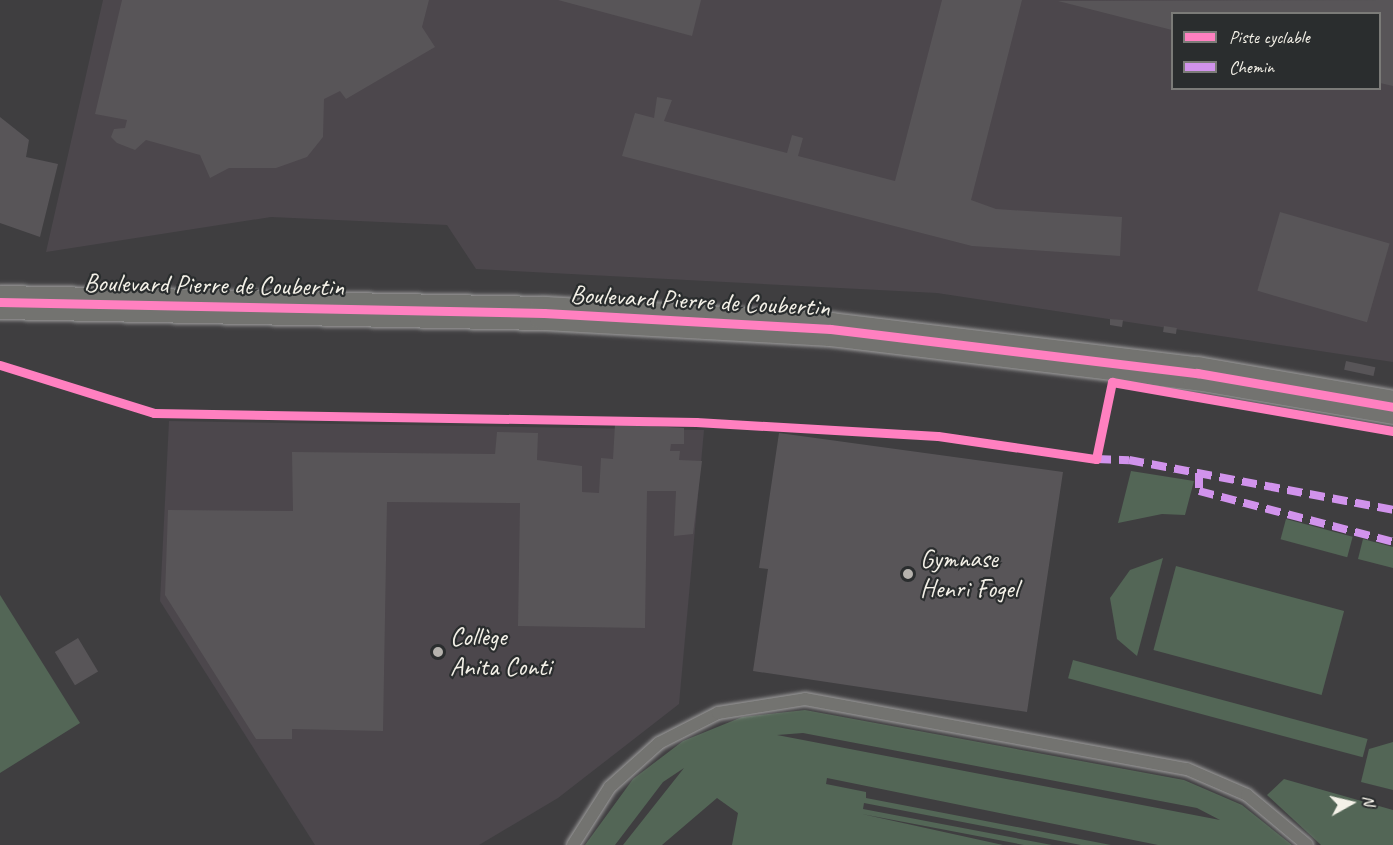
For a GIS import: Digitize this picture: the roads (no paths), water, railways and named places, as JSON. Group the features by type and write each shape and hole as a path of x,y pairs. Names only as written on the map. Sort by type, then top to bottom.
{"street":[{"name":"Boulevard Pierre de Coubertin","path":"0,302 544,313 831,329 1197,373 1393,407"}],"lane":[{"path":"573,845 618,779 678,731 739,707 805,699 1187,769 1247,795 1306,845"}],"place":[{"name":"Gymnase Henri Fogel","path":"908,574"},
{"name":"Collège Anita Conti","path":"438,652"}]}
